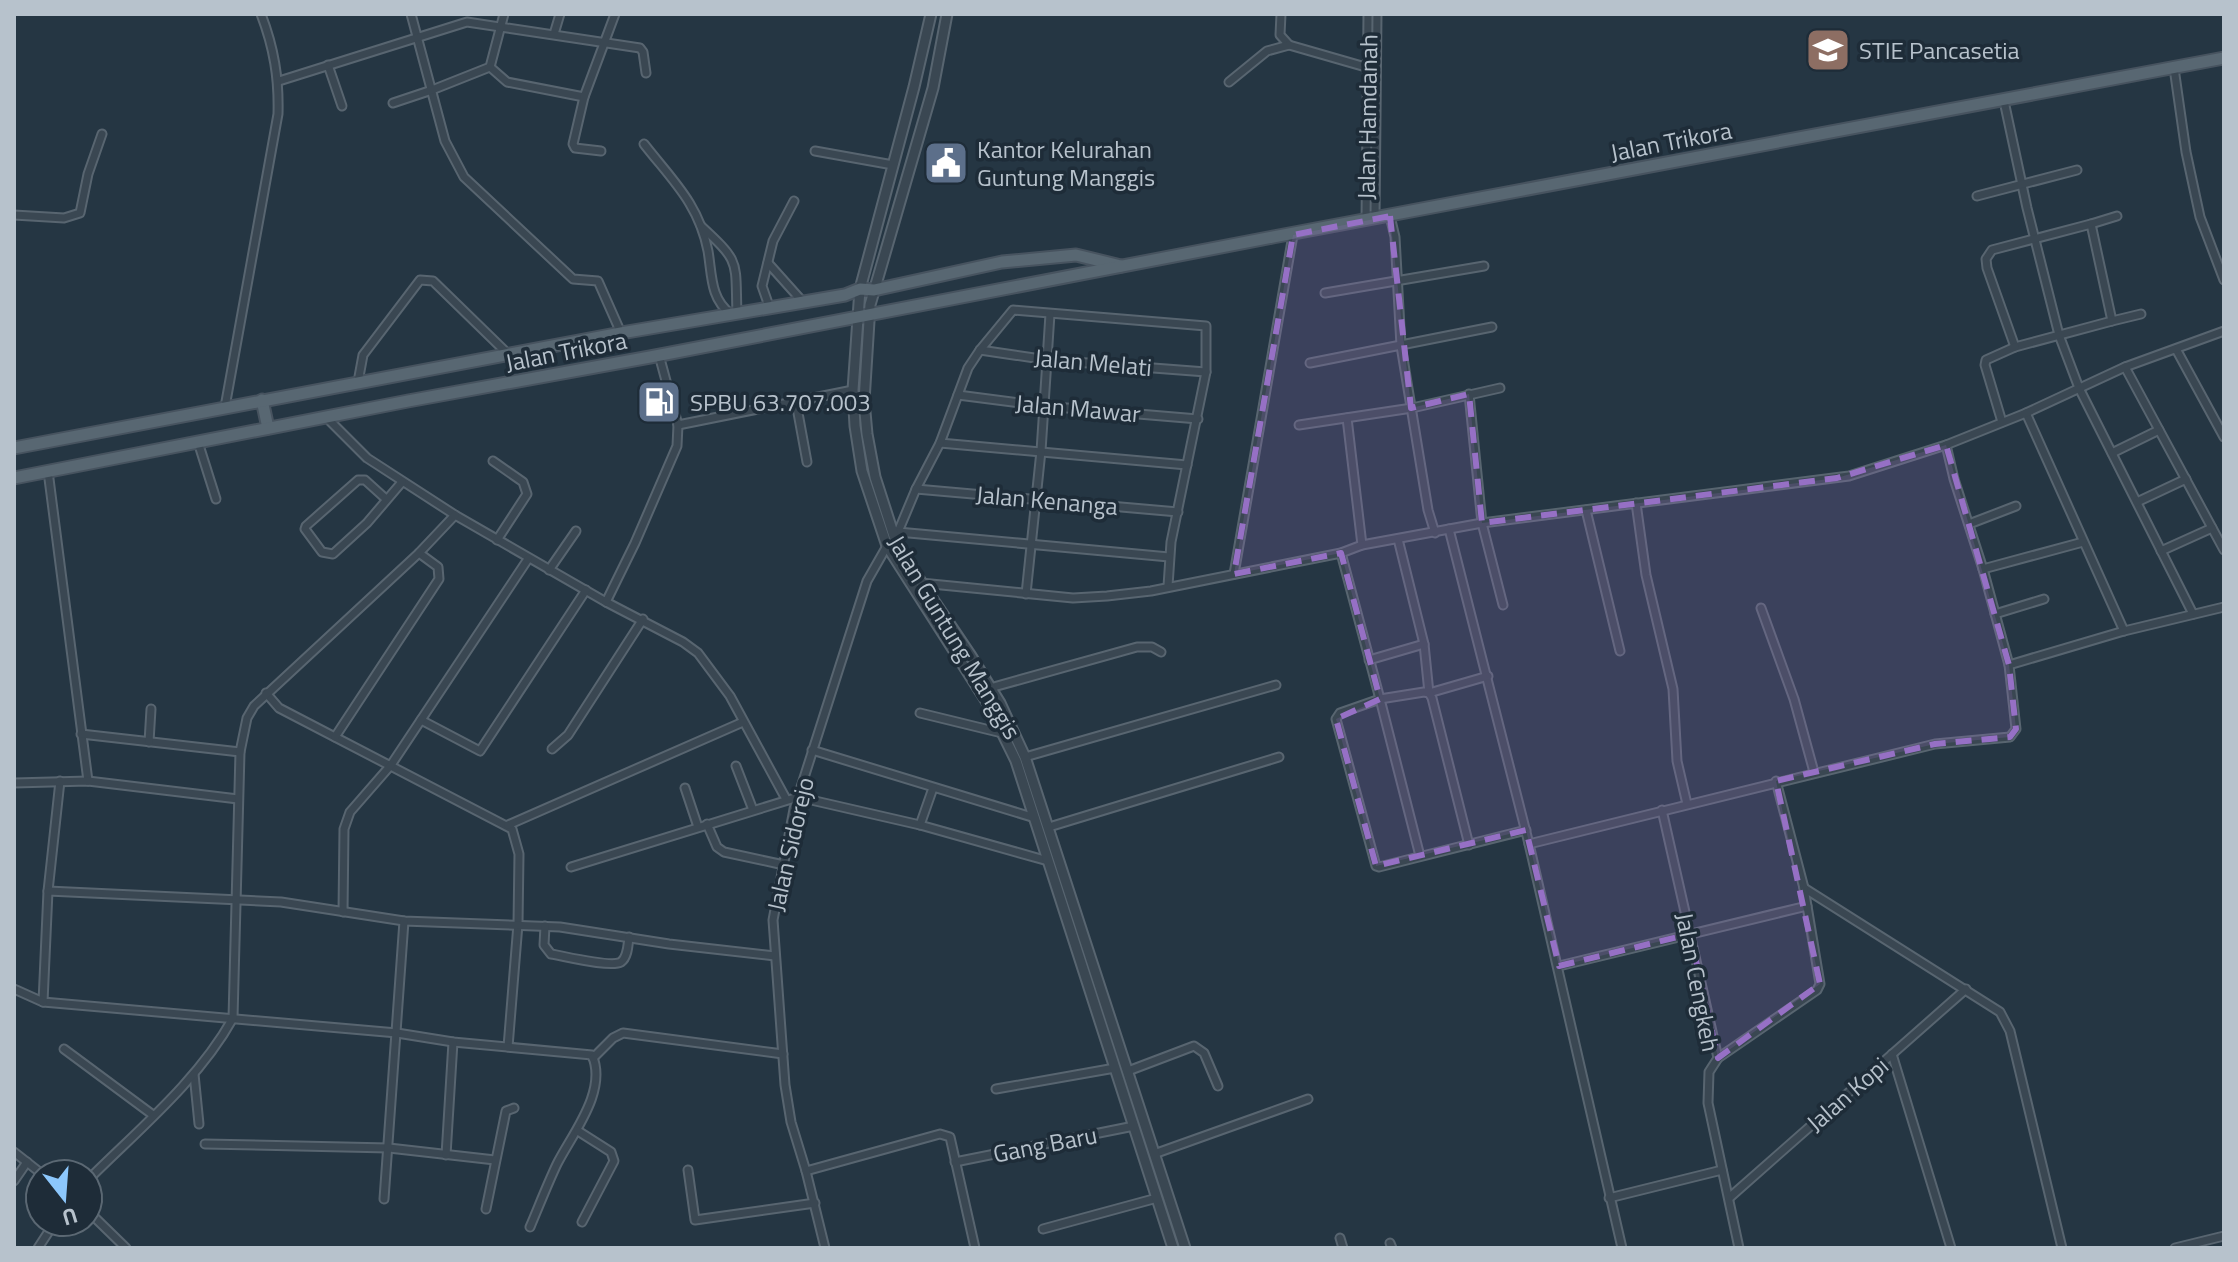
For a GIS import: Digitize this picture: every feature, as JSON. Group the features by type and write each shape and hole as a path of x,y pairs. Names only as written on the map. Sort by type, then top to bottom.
{"main road":[{"name":"Jalan Trikora","path":"14,478 2224,58"},
{"name":"Jalan Trikora","path":"14,448 621,333 845,295 860,289 874,290 1002,262 1076,255 1126,267"},
{"path":"1076,255 1081,267 1078,275"},
{"path":"262,400 268,428"}],"street":[{"path":"225,407 278,114 279,81 272,43 261,14"},
{"path":"411,14 445,141 464,177 573,279 598,281 621,333"},
{"path":"490,67 504,14"},
{"path":"554,34 560,14"},
{"path":"601,151 575,148 573,144 584,97 615,14"},
{"name":"Jalan Guntung Manggis","path":"931,14 860,289 853,390 862,471 887,546 958,654 1016,761 1173,1248"},
{"name":"Jalan Guntung Manggis","path":"947,14 933,88 870,305 864,401 875,477 905,558 990,688 1025,757 1185,1248"},
{"path":"1281,14 1280,35 1289,45"},
{"name":"Jalan Hamdanah","path":"1368,14 1370,218"},
{"name":"Jalan Hamdanah","path":"1370,68 1377,14"},
{"path":"279,81 466,18 640,48 646,73"},
{"path":"1229,82 1267,51 1289,45 1370,68"},
{"path":"328,65 342,106"},
{"path":"393,103 490,67"},
{"path":"490,67 507,82 584,97"},
{"path":"2174,68 2186,152 2200,217 2224,280"},
{"path":"2004,101 2059,335 2079,388 2193,614"},
{"path":"14,215 64,218 80,213 88,174 102,134"},
{"path":"644,144 689,200 700,224 718,301 734,314"},
{"path":"815,151 893,165"},
{"path":"1977,196 2077,170"},
{"path":"769,306 762,286 773,241 794,201"},
{"path":"1390,216 1395,237 1401,346 1428,510 1435,533"},
{"path":"2015,347 1986,259 1992,250 2117,216"},
{"path":"700,224 733,258 737,270 734,314"},
{"path":"2091,224 2112,321"},
{"path":"1234,574 1293,235"},
{"path":"768,263 802,301"},
{"path":"1325,293 1484,266"},
{"path":"358,382 363,355 420,280 425,279 433,281 509,355"},
{"path":"1168,586 1169,557 1206,372 1206,326 1015,309 968,368 940,443 896,534 1169,557"},
{"path":"1026,594 1041,451 1050,314"},
{"path":"2002,422 1986,360 2015,347 2141,314"},
{"path":"1310,363 1492,327"},
{"path":"911,584 1073,598 1151,591 1341,553 1362,545 1482,523 1849,476 1946,445 2026,413 2125,367 2224,331"},
{"path":"2176,349 2224,437"},
{"name":"Jalan Melati","path":"980,350 1048,360 1206,372"},
{"path":"606,602 677,446 678,425 659,355"},
{"path":"2125,367 2224,550"},
{"path":"1299,425 1412,408 1500,388"},
{"path":"678,425 853,390"},
{"path":"1469,394 1482,523 1503,605"},
{"name":"Jalan Mawar","path":"958,395 1043,406 1198,419"},
{"path":"796,402 807,462"},
{"path":"2026,413 2124,631"},
{"path":"2215,421 2224,416"},
{"path":"325,417 367,458 402,482 528,559 643,619 698,653 730,696 786,799"},
{"path":"1347,418 1362,545"},
{"path":"2112,453 2159,430"},
{"path":"198,442 216,499"},
{"path":"940,443 1187,465"},
{"path":"1529,844 1935,744 2010,737 2016,729 2009,665 1946,445"},
{"path":"493,461 523,482 527,494 497,540"},
{"path":"48,471 88,781"},
{"path":"2137,502 2186,479"},
{"path":"386,499 365,480 358,480 305,529 322,552 333,554 367,523 402,482"},
{"name":"Jalan Kenanga","path":"916,489 1178,512"},
{"path":"1636,503 1646,575 1673,689 1677,761 1687,804"},
{"path":"1969,524 2016,506"},
{"path":"1586,510 1620,651"},
{"path":"104,1164 194,1074 233,1018 240,752 250,712 266,693 419,553 455,515"},
{"path":"2161,551 2212,528"},
{"path":"1449,529 1559,966 1622,1248"},
{"path":"549,570 576,531"},
{"path":"1398,539 1424,644 1429,693 1469,845"},
{"path":"1983,569 2083,542"},
{"name":"Jalan Sidorejo","path":"825,1248 791,1122 773,920 798,797 812,750 867,581 887,546"},
{"path":"335,737 439,579 438,567 419,553"},
{"path":"1341,553 1420,856"},
{"path":"343,912 346,821 391,765 528,559"},
{"path":"421,720 480,751 586,590"},
{"path":"1995,614 2044,599"},
{"path":"2009,665 2124,631 2224,607"},
{"path":"1761,608 1794,699 1814,772"},
{"path":"552,749 568,735 643,619"},
{"path":"1369,660 1424,644"},
{"path":"990,688 1137,647 1152,647 1161,652"},
{"path":"1488,676 1429,693 1380,699 1340,713 1336,719 1374,863 1379,867 1526,830"},
{"path":"1025,757 1276,685"},
{"path":"266,693 279,708 512,829 519,854 518,924 508,1047"},
{"path":"149,742 151,709"},
{"path":"920,713 1002,733"},
{"path":"508,825 743,722"},
{"path":"81,734 240,752"},
{"path":"812,750 1035,818"},
{"path":"1049,827 1279,757"},
{"path":"736,766 753,810"},
{"path":"43,1002 48,891 60,781"},
{"path":"14,783 88,781 238,799"},
{"path":"1718,1058 1819,987 1804,888 1776,781"},
{"path":"685,788 698,827"},
{"path":"920,825 933,788"},
{"path":"571,867 798,797 920,825 1048,861"},
{"name":"Jalan Cengkeh","path":"1662,810 1718,1058 1709,1072 1708,1103 1739,1248"},
{"path":"707,824 717,847 724,852 784,865"},
{"path":"1804,888 1966,989 2000,1012 2006,1020 2062,1248"},
{"path":"48,891 281,902 404,921 545,926 775,956"},
{"path":"1559,966 1807,906"},
{"path":"384,1199 404,921"},
{"path":"545,926 544,945 551,954 584,960 622,961 629,937"},
{"path":"1084,971 1095,968"},
{"path":"14,989 43,1002 397,1033 453,1042 588,1054 593,1058"},
{"name":"Jalan Kopi","path":"1729,1198 1966,989"},
{"path":"530,1227 558,1162 584,1120 593,1085 593,1058 613,1038 623,1033 783,1054"},
{"path":"446,1155 453,1042"},
{"path":"1128,1071 1194,1046 1204,1053 1218,1086"},
{"path":"64,1049 153,1115"},
{"path":"1892,1054 1951,1248"},
{"path":"996,1089 1115,1068"},
{"path":"194,1074 199,1124"},
{"path":"1154,1154 1308,1099"},
{"path":"486,1209 506,1111 514,1108"},
{"name":"Gang Baru","path":"955,1162 1134,1126"},
{"path":"578,1131 611,1152 614,1161 582,1222"},
{"path":"806,1171 940,1134 950,1137 975,1248"},
{"path":"205,1144 389,1148 495,1160"},
{"path":"688,1170 695,1220 815,1203"},
{"path":"1609,1198 1722,1170"},
{"path":"1043,1229 1157,1198"},
{"path":"104,1227 126,1248"},
{"path":"2175,1248 2224,1236"},
{"path":"1340,1238 1343,1248"}],"highlighted area":[{"path":"1390,216 1411,408 1469,394 1482,523 1837,478 1946,445 2009,665 2016,729 2010,737 1935,744 1776,781 1820,984 1718,1058 1690,934 1559,966 1526,830 1376,866 1336,719 1380,699 1341,553 1234,574 1293,235"}],"place":[{"name":"STIE Pancasetia","path":"1828,50"},
{"name":"Kantor Kelurahan Guntung Manggis","path":"946,163"},
{"name":"SPBU 63.707.003","path":"659,402"}]}
